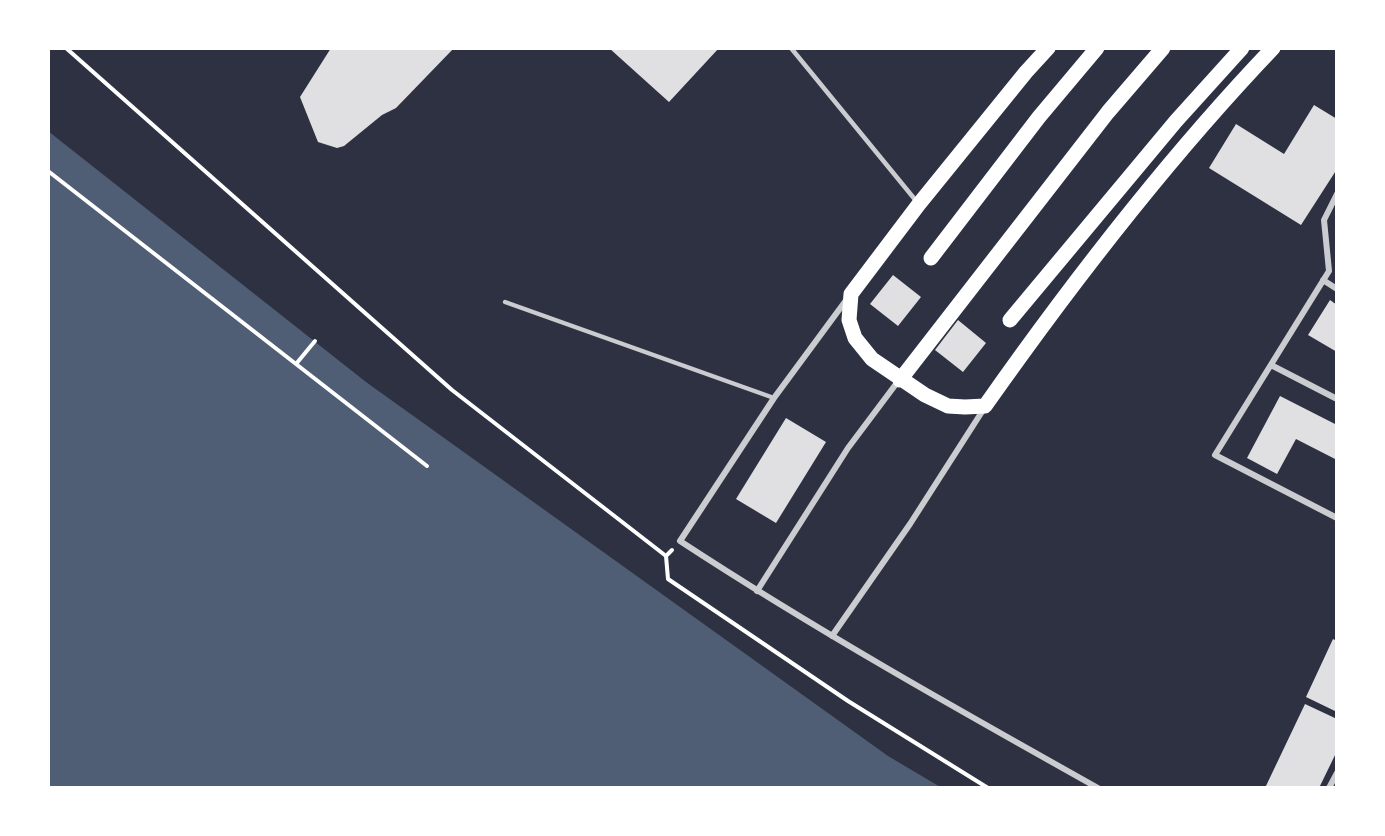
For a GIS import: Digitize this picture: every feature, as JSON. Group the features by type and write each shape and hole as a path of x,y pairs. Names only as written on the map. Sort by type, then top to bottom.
{"main road":[{"path":"1048,48 919,204 851,294 849,320 855,338 872,359 900,380 948,406 985,406 1018,359 1151,188 1208,119 1273,48"},
{"path":"931,258 1039,117 1097,48"},
{"path":"900,380 1108,112 1163,48"},
{"path":"1010,320 1176,121 1242,48"}],"street":[{"path":"1337,194 1324,220 1329,271 1215,454 1337,518"},
{"path":"1323,280 1337,289"},
{"path":"851,294 774,398 680,541 832,636 1098,788"},
{"path":"1272,365 1337,399"},
{"path":"757,591 848,448 900,380"},
{"path":"832,636 910,524 985,406"},
{"path":"1329,788 1337,773"}],"lane":[{"path":"791,48 919,204"},
{"path":"505,302 774,398"}],"path":[{"path":"66,48 452,390 666,556 668,579 848,701 988,788"},
{"path":"48,171 427,466"},
{"path":"296,364 315,341"},
{"path":"666,556 680,541"}],"water":[{"path":"48,131 366,382 888,756 942,788 48,788"}],"building":[{"path":"331,48 454,48 396,108 382,115 344,146 337,148 318,142 300,97"},
{"path":"609,48 719,48 669,102"},
{"path":"1314,105 1337,119 1337,169 1301,225 1209,168 1236,124 1284,154"},
{"path":"893,275 921,297 898,326 870,304"},
{"path":"1330,300 1337,305 1337,352 1308,335"},
{"path":"958,320 986,343 963,372 935,350"},
{"path":"1280,396 1337,425 1337,460 1296,439 1277,474 1247,458"},
{"path":"786,418 826,442 776,523 736,499"},
{"path":"1333,639 1337,641 1337,712 1306,697"},
{"path":"1305,704 1337,719 1337,751 1319,788 1265,788"}]}
